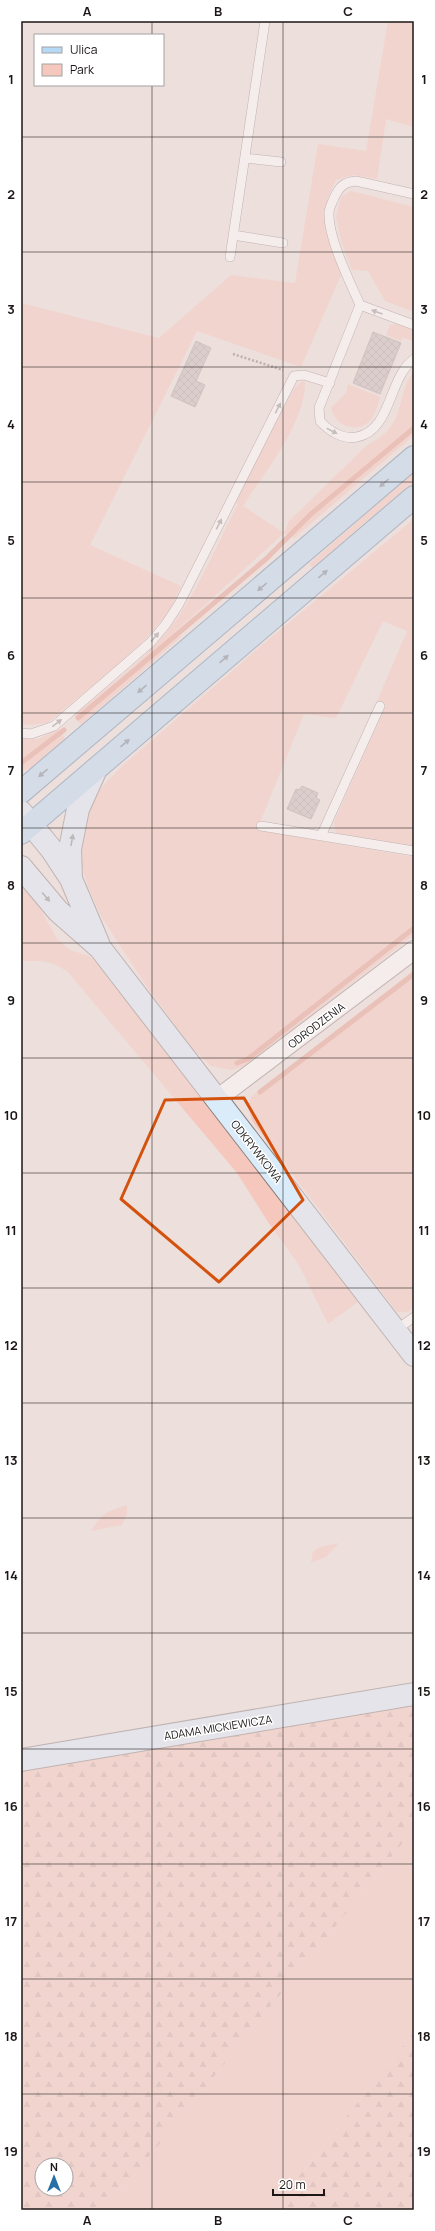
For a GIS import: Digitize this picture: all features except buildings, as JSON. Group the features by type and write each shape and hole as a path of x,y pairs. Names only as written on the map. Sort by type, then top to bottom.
{"main road":[{"path":"21,792 414,458"},
{"path":"24,823 96,769 414,497"}],"street":[{"name":"ODKRYWKOWA","path":"71,878 70,849 78,809 96,769"},
{"name":"ODKRYWKOWA","path":"24,823 71,878 100,948"},
{"name":"ODKRYWKOWA","path":"21,867 58,911 100,948 414,1355"},
{"name":"ODRODZENIA","path":"217,1100 414,950"},
{"name":"ADAMA MICKIEWICZA","path":"21,1760 414,1694"}],"lane":[{"path":"230,257 265,21"},
{"path":"245,158 281,162"},
{"path":"414,194 356,181 347,182 338,190 329,212 331,229 343,266 360,305 319,408 320,421 329,430 351,439 368,435 378,425 405,366 414,359"},
{"path":"233,235 283,243"},
{"path":"360,305 414,325"},
{"path":"21,733 31,734 54,726 151,642 166,624 179,604 294,376 304,375 330,383"},
{"path":"321,836 380,706"},
{"path":"261,826 414,851"},
{"path":"396,1331 414,1316"}],"path":[{"path":"233,354 282,369 294,376"}],"highlighted area":[{"path":"244,1098 303,1200 219,1282 121,1199 165,1100"}],"green space":[{"path":"388,21 414,21 414,127 386,119 377,179 353,175 336,180 326,205 325,217 326,228 341,275 301,367 197,331 90,545 181,586 169,612 133,653 47,723 30,725 21,724 21,303 159,338 231,275 295,283 318,144 366,151"},
{"path":"351,191 414,207 414,312 385,301 368,271 352,270 341,241 336,217 341,197"},
{"path":"397,324 414,331 414,342 403,337 401,341 386,335 390,325"},
{"path":"414,372 414,435 294,538 284,533 289,521 367,445 389,429 398,413 409,378"},
{"path":"303,381 305,382 299,414 282,447 243,506 284,533 174,633 181,637 81,725 74,715 122,676 157,644 187,603 238,504 234,502 295,387"},
{"path":"348,384 380,397 372,418 362,426 349,427 343,425 338,421 331,408 346,393"},
{"path":"414,471 414,485 313,569 309,564"},
{"path":"414,519 414,848 336,833 334,822 386,705 377,701 407,631 383,621 336,718 304,714 257,830 414,857 414,935 245,1066 230,1070 211,1066 191,1047 147,987 101,916 89,889 80,861 80,841 91,803 102,787 121,767 262,645"},
{"path":"58,729 66,740 32,768 21,771 21,739 38,739"},
{"path":"21,887 31,892 57,939 70,950 89,956 105,971 359,1301 328,1324 299,1265 268,1222 237,1173 68,972 51,963 21,961"},
{"path":"414,970 414,1307 408,1312 397,1312 252,1121 248,1105 251,1097"},
{"path":"127,1505 127,1513 122,1525 91,1531 102,1516 114,1509"},
{"path":"339,1543 326,1557 311,1563 313,1552 320,1547"},
{"path":"414,1705 414,1829 106,2210 21,2210 21,1766"},
{"path":"414,1829 414,2032 272,2210 106,2210"},
{"path":"414,2032 414,2210 272,2210"}],"waterway":[{"path":"78,718 266,559 311,514 414,428"},
{"path":"21,763 64,730"},
{"path":"237,1063 248,1059 414,928"},
{"path":"260,1092 414,974"}]}
